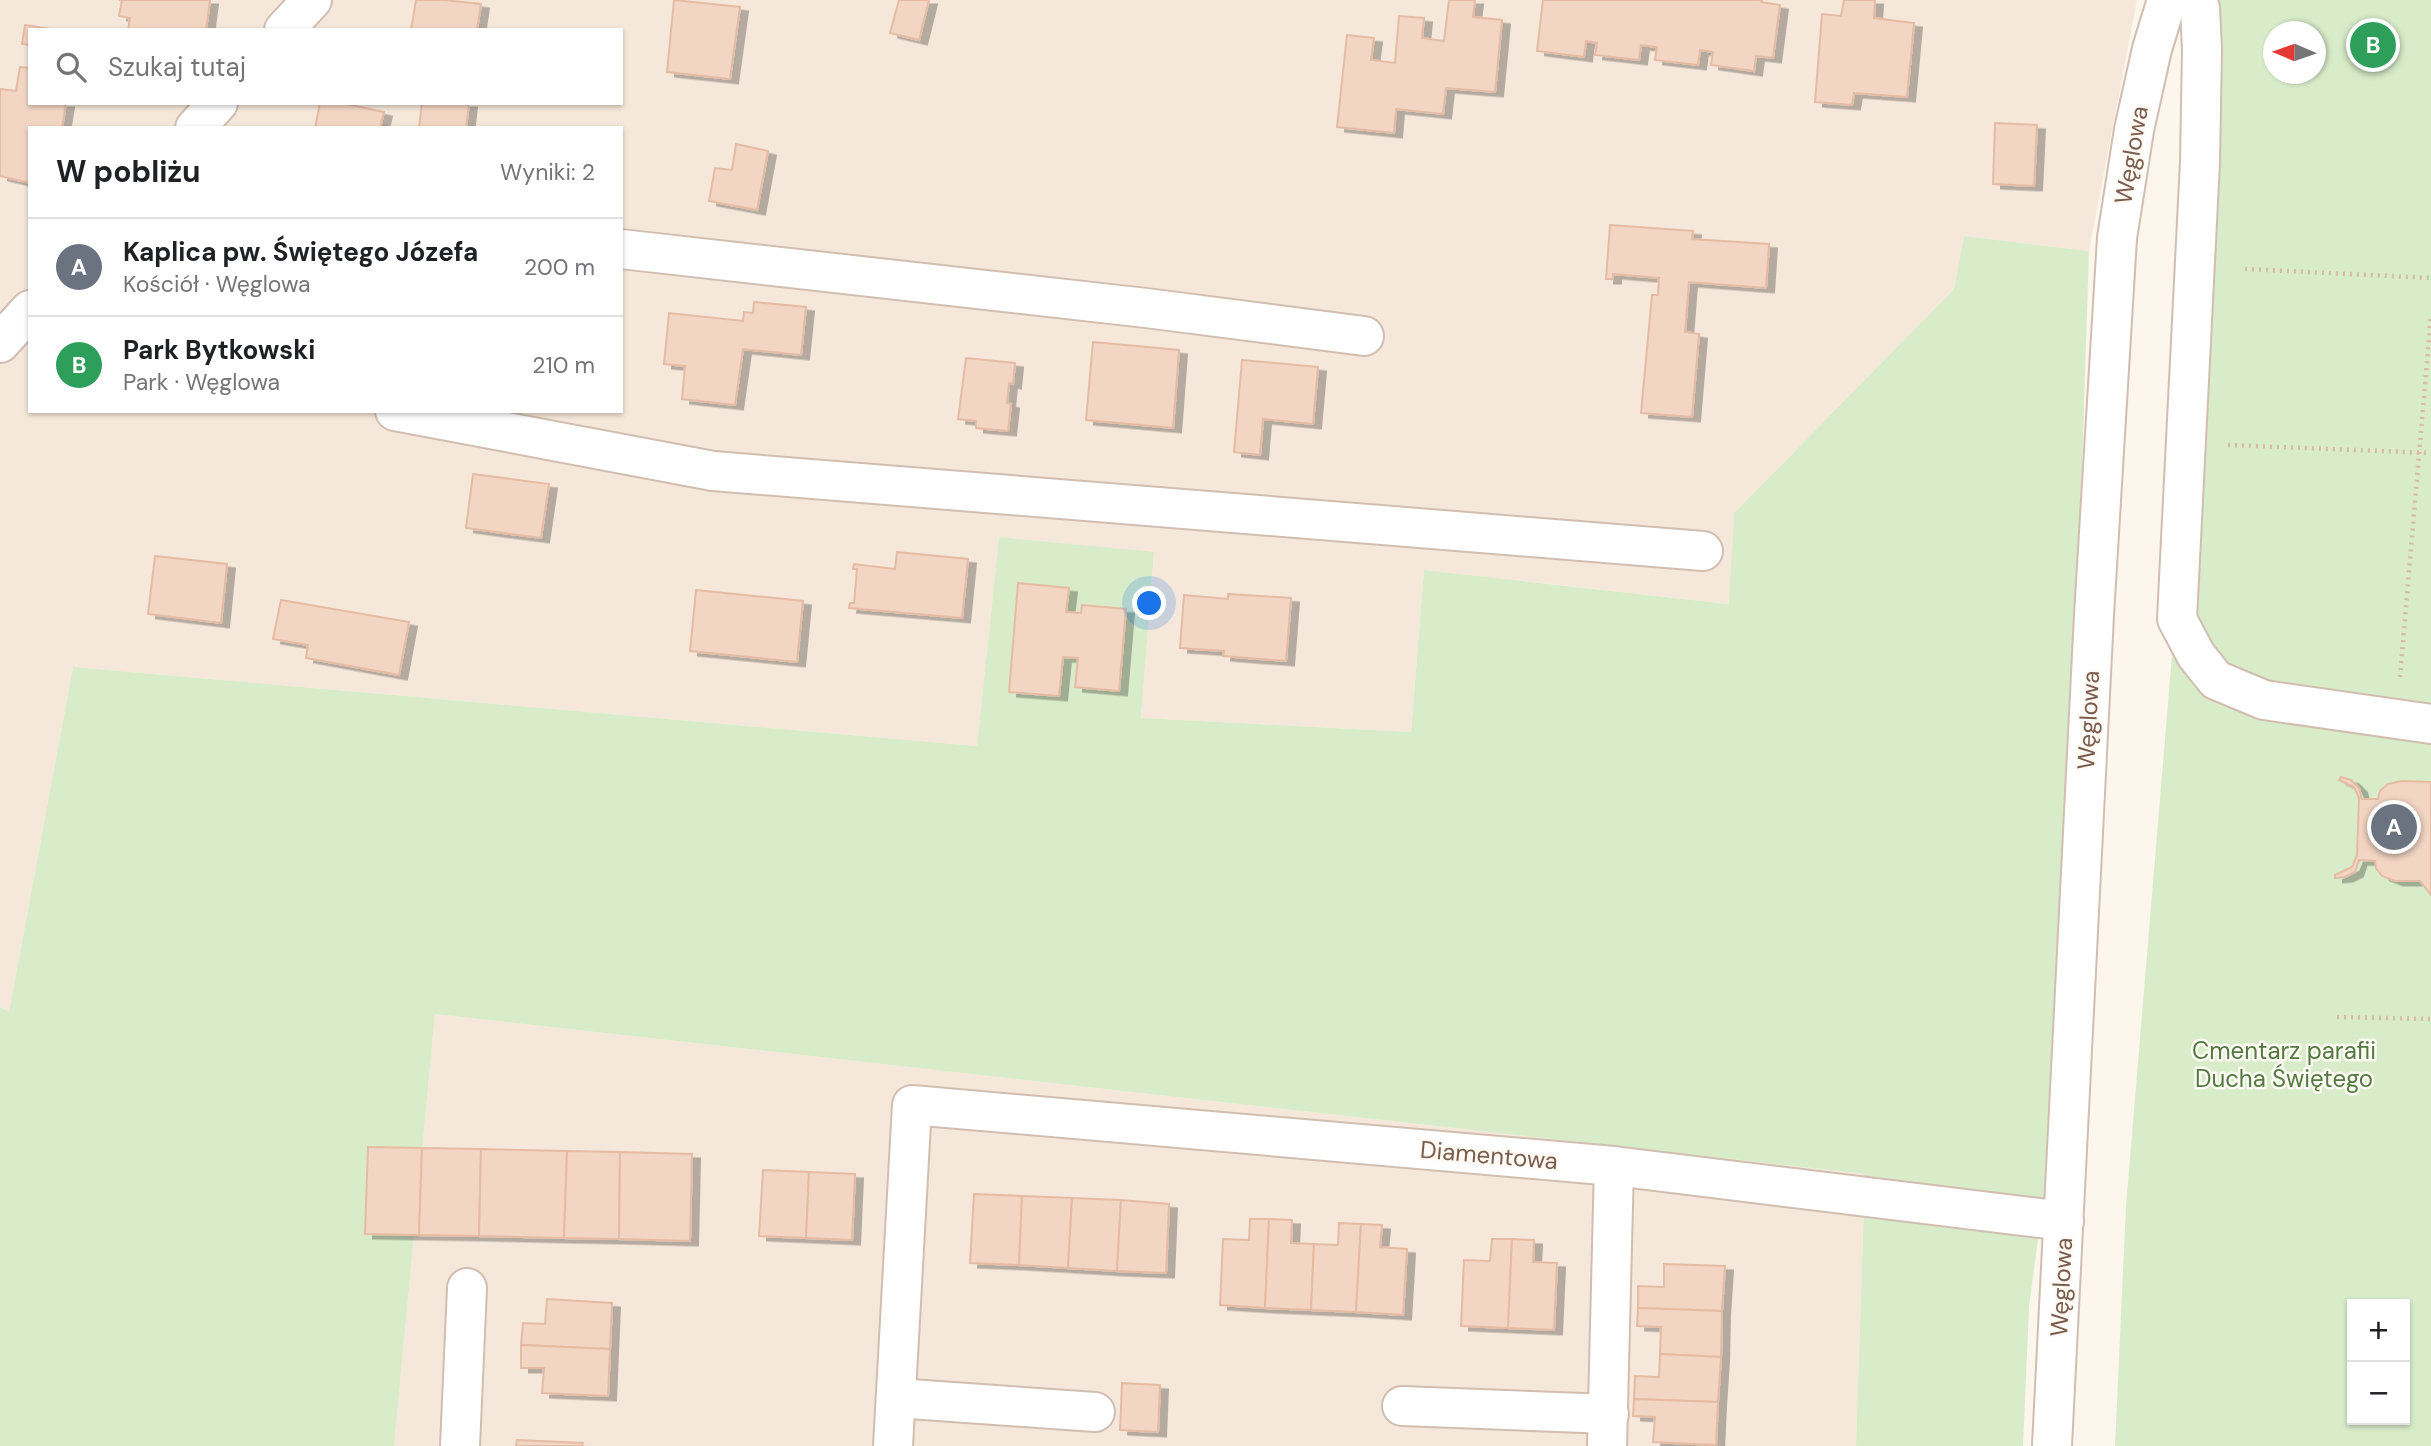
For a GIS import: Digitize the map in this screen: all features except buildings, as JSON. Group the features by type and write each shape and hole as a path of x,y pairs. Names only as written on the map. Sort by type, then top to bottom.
{"street":[{"path":"286,28 312,0"},
{"name":"Węglowa","path":"2052,1446 2093,629 2117,238 2134,130 2152,49 2167,0"},
{"path":"2193,0 2200,8 2202,50 2200,162 2177,619 2196,654 2216,680 2264,700 2414,722"},
{"path":"197,126 216,105"},
{"path":"623,249 1146,308 1364,336"},
{"path":"406,413 713,471 1703,551"},
{"name":"Diamentowa","path":"895,1398 912,1105 1614,1166 2064,1221"},
{"path":"1402,1406 1608,1430 1614,1166"},
{"path":"460,1446 467,1288"},
{"path":"893,1446 895,1398 1094,1412"}],"path":[{"path":"2245,269 2431,278"},
{"path":"2414,722 2419,452 2431,315"},
{"path":"2227,445 2431,453"},
{"path":"2337,1017 2431,1019"}],"shaded area":[{"path":"0,0 2137,0 2089,251 1964,236 1954,289 1734,513 1730,604 1424,570 1411,732 1141,718 1154,553 999,537 977,746 73,667 9,1012 0,1007"},
{"path":"435,1014 1865,1174 1856,1446 394,1446"}],"green space":[{"name":"Cmentarz parafii Ducha Świętego","path":"2219,0 2431,0 2431,1446 2115,1446 2126,1206 2220,80"},
{"path":"1964,236 2089,251 2063,1053 2029,1307 2023,1446 1856,1446 1865,1174 435,1014 394,1446 0,1446 0,1007 9,1012 73,667 977,746 999,537 1154,552 1141,718 1411,732 1424,570 1729,604 1734,513 1954,289"}],"place":[{"name":"Park Bytkowski","path":"2373,45"},
{"name":"Kaplica pw. Świętego Józefa","path":"2394,827"}]}
